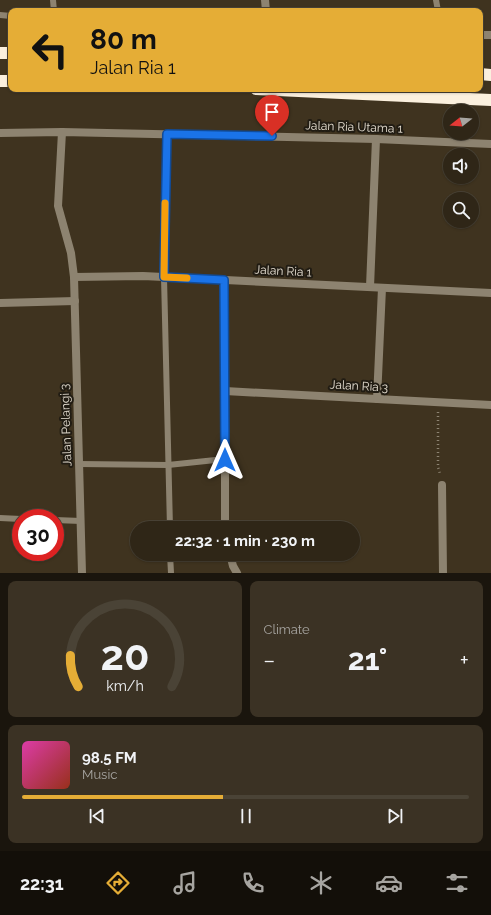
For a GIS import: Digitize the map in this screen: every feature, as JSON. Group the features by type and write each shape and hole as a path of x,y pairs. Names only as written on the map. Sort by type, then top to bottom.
{"highway":[{"path":"320,92 491,100"}],"street":[{"name":"Jalan Ria Utama 1","path":"0,133 62,132 167,134 376,139 491,144"},
{"name":"Jalan Pelangi 3","path":"62,132 58,206 71,253 74,277 82,573"},
{"path":"370,287 376,139"},
{"name":"Jalan Ria 1","path":"74,277 143,276 491,293"},
{"path":"224,280 225,521"},
{"path":"378,399 382,288"},
{"path":"0,303 75,301"},
{"name":"Jalan Ria 3","path":"225,391 491,405"},
{"path":"442,485 443,573"},
{"path":"232,561 237,573"}],"lane":[{"path":"167,134 164,277 170,521"},
{"path":"79,464 168,465 225,460"},
{"path":"0,518 12,519"},
{"path":"64,521 81,522"},
{"path":"170,561 171,573"}],"path":[{"path":"437,402 438,467 442,485"}],"slow traffic":[{"path":"165,203 164,277 187,278"}],"route":[{"path":"225,460 224,280 164,277 167,134 272,136"}]}
